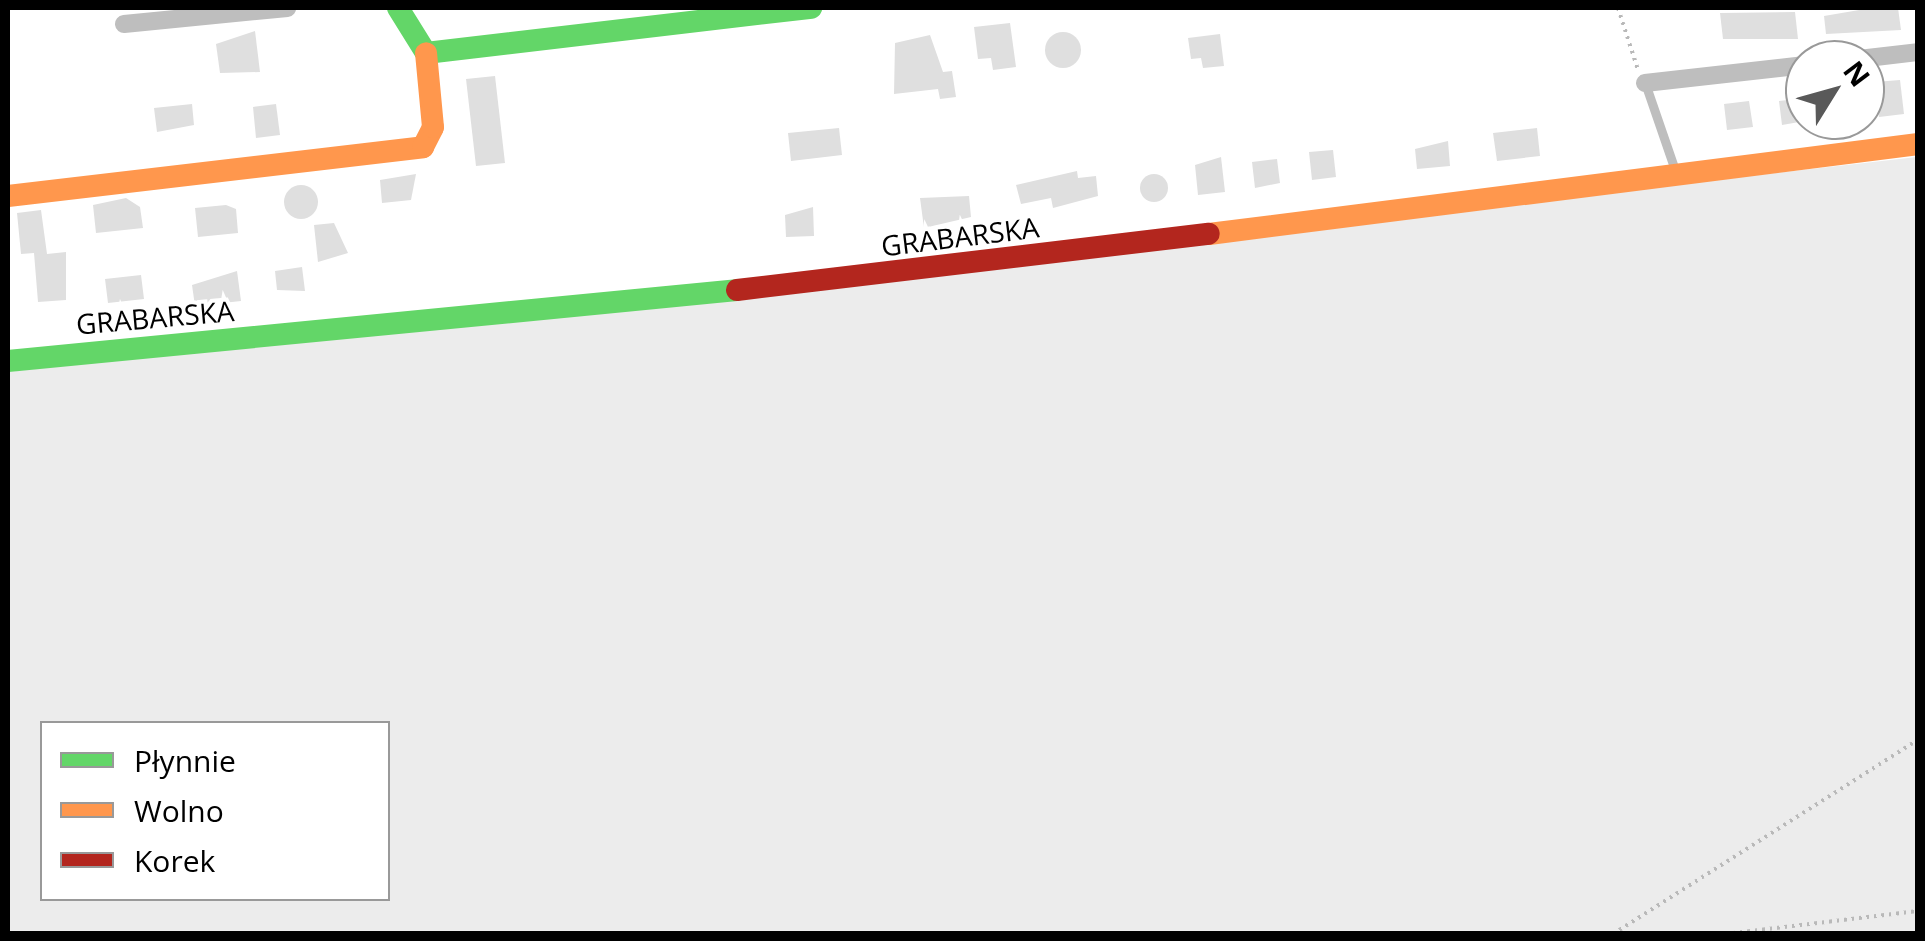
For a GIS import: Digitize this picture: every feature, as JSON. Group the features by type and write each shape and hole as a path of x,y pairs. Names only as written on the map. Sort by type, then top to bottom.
{"street":[{"path":"124,24 287,8"},
{"path":"8,196 423,148 433,127 426,54 398,8"},
{"path":"426,54 811,8"},
{"path":"1885,56 1918,52"},
{"path":"1645,84 1785,67"},
{"name":"GRABARSKA","path":"8,361 891,275 1675,170 1918,144"}],"lane":[{"path":"1645,84 1675,170"}],"path":[{"path":"1618,8 1645,84"},
{"path":"1612,934 1918,740"},
{"path":"1726,934 1918,910"}],"shaded area":[{"path":"1917,157 1917,933 8,933 8,372"}],"building":[{"path":"1898,8 1901,30 1826,34 1824,16"},
{"path":"1795,12 1798,39 1723,39 1720,13"},
{"path":"1010,23 1016,67 993,70 991,58 978,59 974,27"},
{"path":"255,31 260,72 220,73 216,44"},
{"path":"1063,32 1076,37 1081,50 1076,63 1063,68 1050,63 1045,50 1050,37"},
{"path":"1220,34 1224,66 1203,68 1201,58 1191,59 1188,38"},
{"path":"930,35 943,72 952,71 956,97 940,99 938,89 894,94 895,43"},
{"path":"495,76 505,163 476,166 466,79"},
{"path":"1900,80 1904,114 1885,116 1885,81"},
{"path":"1785,100 1785,124 1782,125 1779,101"},
{"path":"1749,101 1753,127 1727,130 1724,104"},
{"path":"192,104 194,125 157,132 154,108"},
{"path":"276,104 280,135 256,138 253,107"},
{"path":"839,128 842,155 791,161 788,133"},
{"path":"1537,128 1540,156 1497,161 1493,133"},
{"path":"1448,141 1450,166 1417,169 1415,149"},
{"path":"1333,150 1336,177 1312,180 1309,152"},
{"path":"1221,157 1225,192 1198,195 1195,165"},
{"path":"1277,159 1280,183 1255,188 1252,162"},
{"path":"1077,171 1078,178 1096,176 1098,196 1053,208 1051,198 1021,204 1016,185"},
{"path":"416,174 411,200 382,203 380,180"},
{"path":"1154,174 1164,178 1168,188 1164,198 1154,202 1144,198 1140,188 1144,178"},
{"path":"301,185 313,190 318,202 313,214 301,219 289,214 284,202 289,190"},
{"path":"969,196 971,217 924,228 920,198"},
{"path":"126,198 140,207 143,228 96,233 93,205"},
{"path":"226,205 236,209 238,233 198,237 195,208"},
{"path":"813,207 814,236 786,237 785,215"},
{"path":"41,210 47,254 66,252 66,300 38,302 34,253 21,254 17,213"},
{"path":"334,223 348,253 318,262 314,225"},
{"path":"302,267 305,291 277,290 275,271"},
{"path":"237,271 241,301 195,306 192,285"},
{"path":"141,275 144,299 108,303 105,279"}],"traffic: fast":[{"path":"398,8 426,53 811,8"},
{"path":"8,361 737,290"}],"traffic: slow":[{"path":"8,196 423,147 433,127 426,53"},
{"path":"1209,234 1918,144"}],"traffic: jam":[{"path":"737,290 1209,234"}]}
